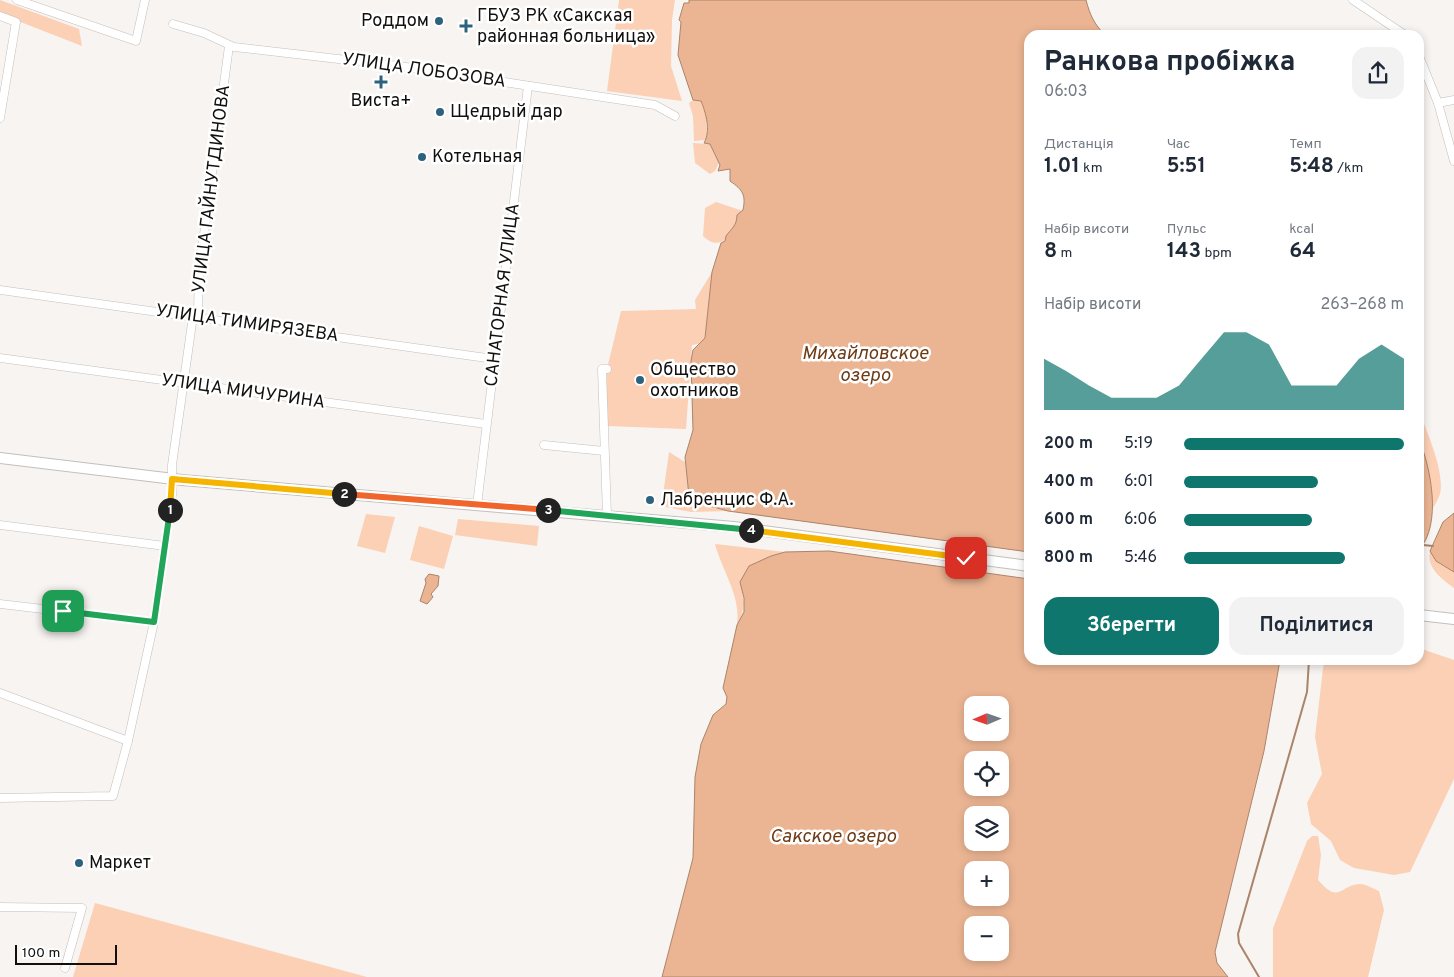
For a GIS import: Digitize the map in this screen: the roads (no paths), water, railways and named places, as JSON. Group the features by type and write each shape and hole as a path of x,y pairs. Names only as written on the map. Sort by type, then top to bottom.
{"main road":[{"path":"0,458 172,479 734,527 1024,565"},
{"path":"1424,616 1454,619"}],"street":[{"path":"17,0 136,41 145,0"},
{"path":"1353,0 1398,30"},
{"path":"0,16 16,22 0,118"},
{"name":"УЛИЦА ЛОБОЗОВА","path":"173,24 204,33 228,45 349,59 655,105 676,116"},
{"name":"УЛИЦА ГАЙНУТДИНОВА","path":"0,798 113,796 128,742 154,622 172,494 183,384 193,316 198,312 199,272 228,45"},
{"path":"1424,69 1438,104 1454,161"},
{"name":"САНАТОРНАЯ УЛИЦА","path":"477,505 528,86"},
{"path":"1438,104 1454,100"},
{"name":"УЛИЦА ТИМИРЯЗЕВА","path":"0,290 494,359"},
{"name":"УЛИЦА МИЧУРИНА","path":"0,358 486,424"},
{"path":"607,369 602,369 607,515"},
{"path":"544,445 604,451"},
{"path":"0,525 165,546"},
{"path":"0,604 154,622"},
{"path":"0,693 128,742"},
{"path":"0,907 82,908 65,968"}],"water":[{"name":"Михайловское озеро","path":"689,0 1086,0 1093,19 1101,30 1024,30 1024,551 728,511 699,503 689,496 685,457 693,430 691,361 693,350 705,338 712,272 721,243 725,241 726,236 735,225 737,215 743,210 744,197 741,190 730,181 730,169 718,171 720,165 710,144 704,143 707,133 705,111 701,101 693,100 678,55 681,22 679,20 684,3 689,3"},
{"path":"1424,454 1432,496 1430,526 1424,542"},
{"path":"1454,513 1454,572 1436,561 1430,551 1443,522"},
{"name":"Сакское озеро","path":"829,551 1024,578 1024,665 1279,665 1264,751 1215,952 1217,963 1228,977 662,977 693,858 695,777 701,744 713,715 726,704 727,697 723,688 737,625 744,612 744,598 740,582 749,566 785,552"},
{"path":"429,574 439,576 438,586 431,594 433,597 427,604 420,601 426,583 425,579"}],"waterway":[{"path":"1424,545 1433,546"},
{"path":"1259,977 1239,943 1238,934 1307,692 1309,665"}],"place":[{"name":"Роддом","path":"439,21"},
{"name":"ГБУЗ РК «Сакская районная больница»","path":"466,26"},
{"name":"Виста+","path":"381,82"},
{"name":"Щедрый дар","path":"440,112"},
{"name":"Котельная","path":"422,157"},
{"name":"Общество охотников","path":"640,380"},
{"name":"Лабренцис Ф.А.","path":"650,500"},
{"name":"Маркет","path":"79,863"}]}
